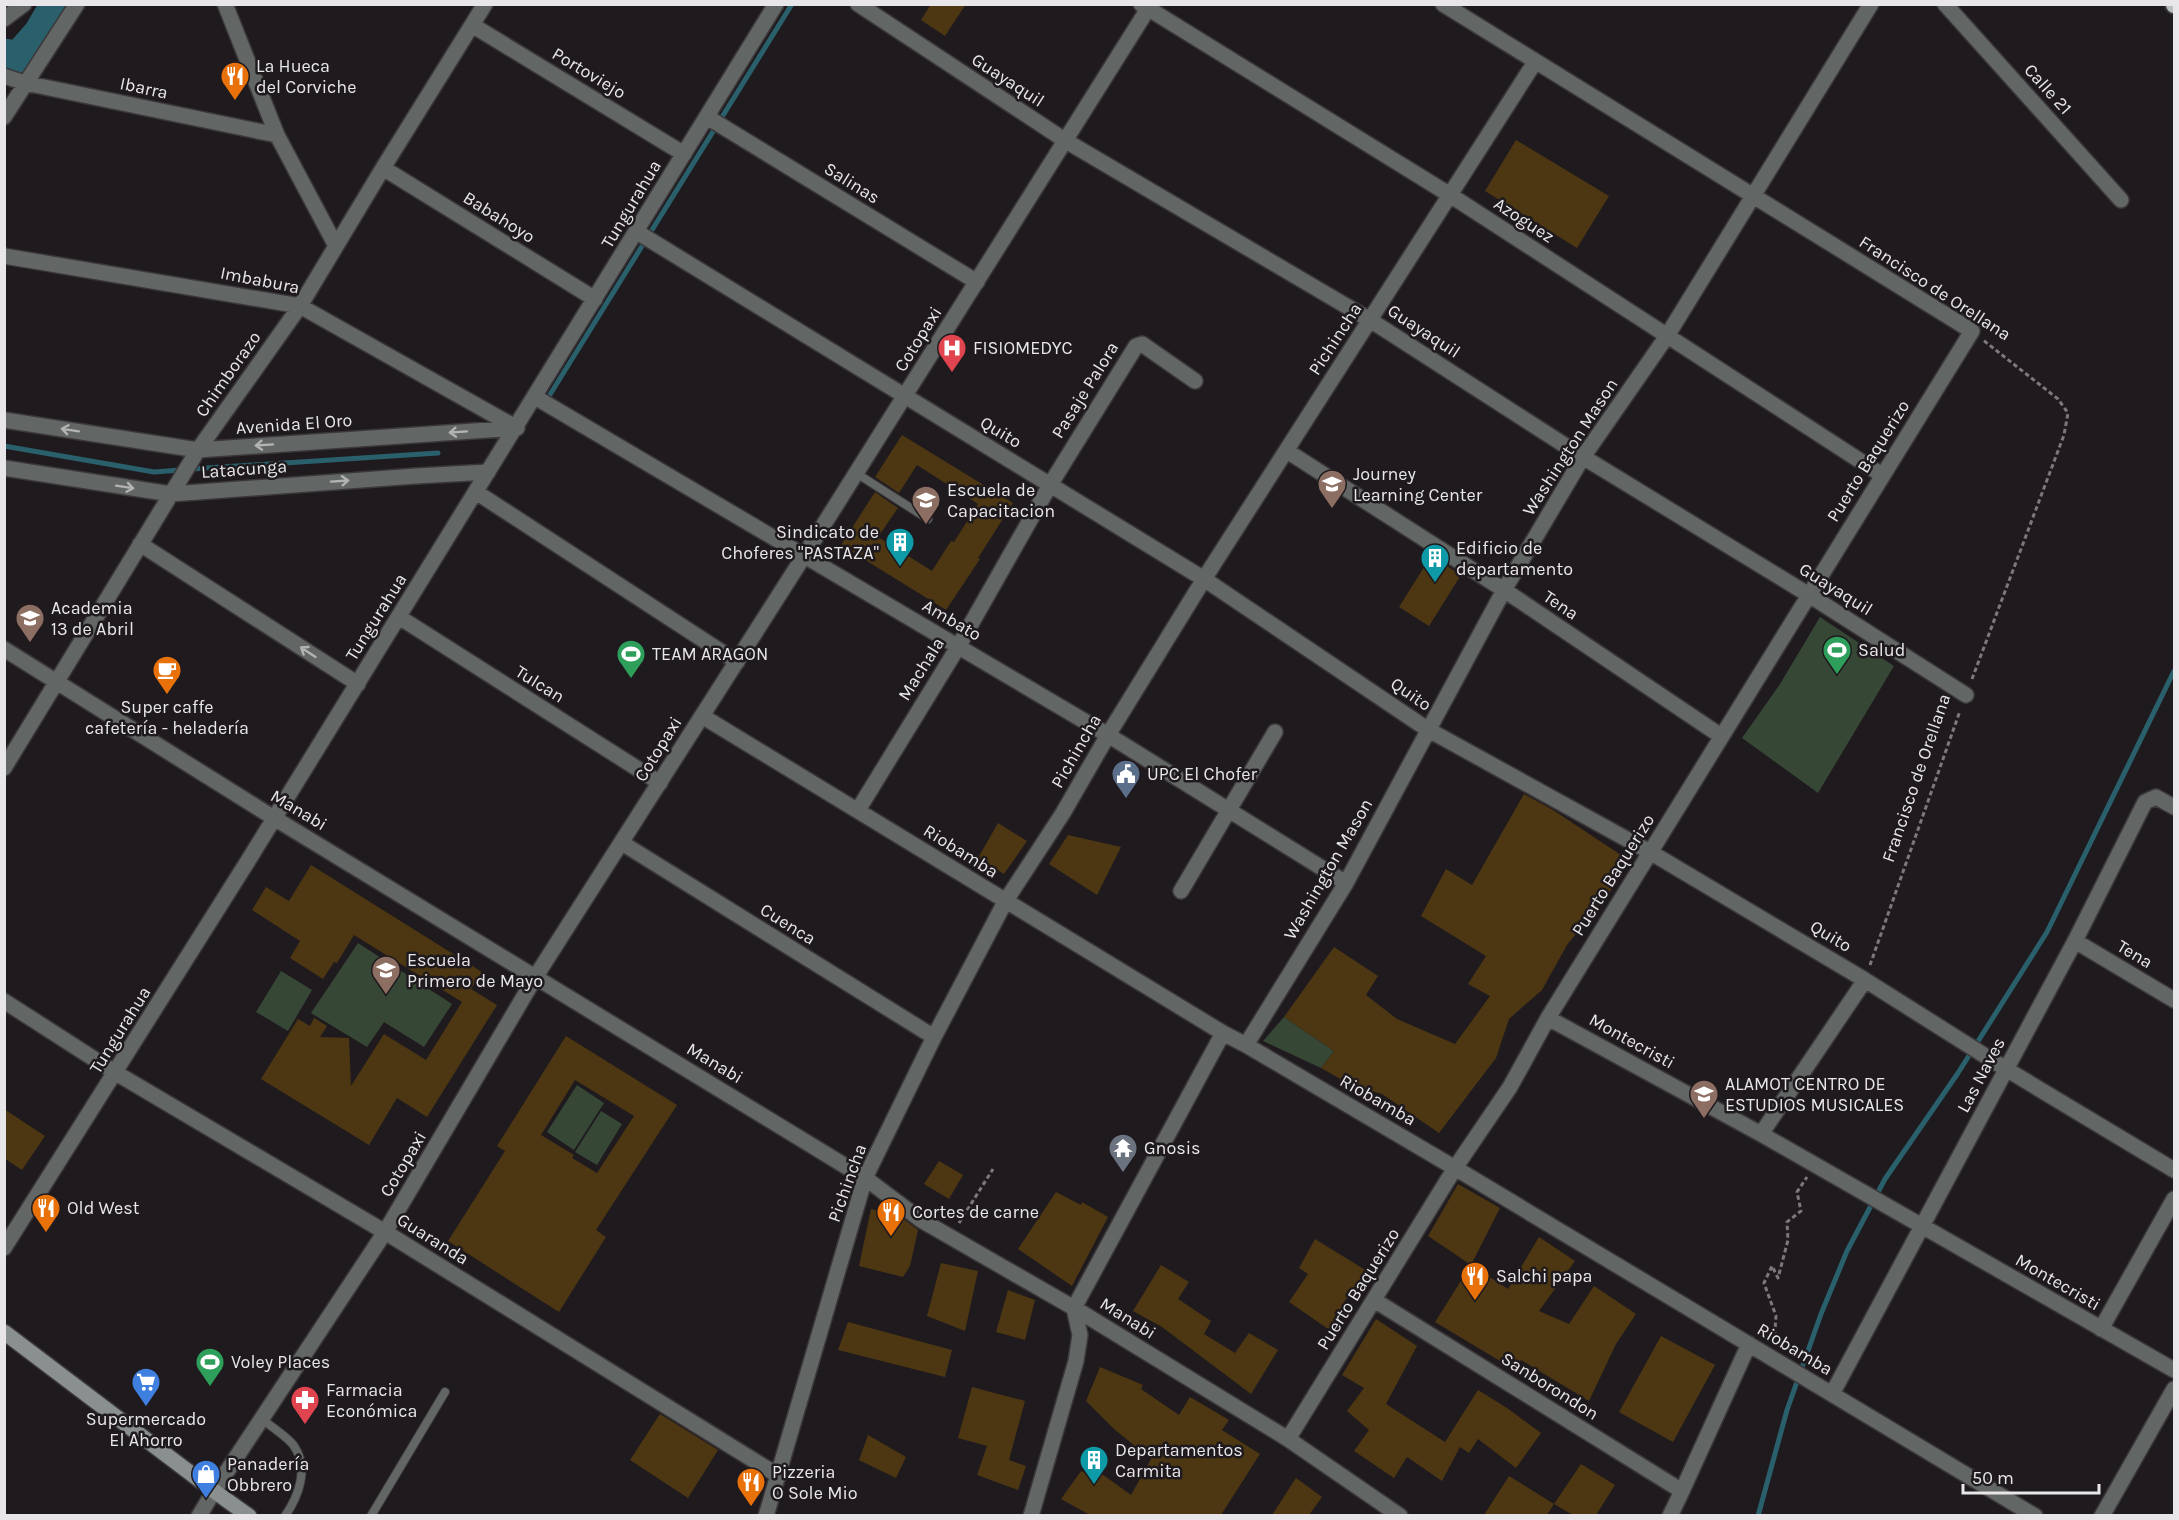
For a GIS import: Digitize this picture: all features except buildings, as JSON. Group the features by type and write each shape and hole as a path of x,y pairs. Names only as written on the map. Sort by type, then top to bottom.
{"main road":[{"path":"4,1332 249,1515"}],"street":[{"path":"4,19 24,4"},
{"path":"4,117 77,4"},
{"path":"225,4 277,135 336,246"},
{"name":"Chimborazo","path":"4,768 196,454 300,306 485,4"},
{"name":"Tungurahua","path":"4,1248 116,1074 777,4"},
{"name":"Guayaquil","path":"858,4 1066,141 1370,320 1583,457 1809,595 1966,695"},
{"name":"Francisco de Orellana","path":"1443,4 1972,331"},
{"name":"Washington Mason","path":"1246,1045 1346,883 1504,590 1583,457 1667,336 1871,4"},
{"name":"Calle 21","path":"1945,4 2121,200"},
{"name":"Cotopaxi","path":"199,1515 385,1232 536,976 1066,141 1147,6"},
{"name":"Azoguez","path":"1147,6 1450,195 1882,474"},
{"name":"Portoviejo","path":"472,25 684,154"},
{"name":"Pichincha","path":"766,1515 866,1178 934,1037 1005,902 1063,813 1204,579 1535,62"},
{"name":"Ibarra","path":"4,76 25,83 277,135"},
{"name":"Salinas","path":"708,117 977,282"},
{"name":"Babahoyo","path":"383,168 596,299"},
{"name":"Quito","path":"637,233 1204,579 1427,729 1650,852 1865,980 2006,1069 2175,1170"},
{"name":"Imbabura","path":"4,256 300,306 517,428"},
{"name":"Puerto Baquerizo","path":"1288,1439 1455,1168 1510,1087 1548,1018 1972,331"},
{"name":"Pasaje Palora","path":"1050,485 1136,346 1142,344 1195,381"},
{"name":"Ambato","path":"536,397 1108,735 1346,883"},
{"name":"Avenida El Oro","path":"4,420 196,454 517,428"},
{"name":"Tena","path":"1287,450 1504,590 1721,736"},
{"name":"Latacunga","path":"4,468 174,490 488,472"},
{"name":"Machala","path":"858,810 958,647 1050,485"},
{"path":"476,492 737,662"},
{"path":"140,544 358,684"},
{"name":"Tulcan","path":"399,617 660,783"},
{"name":"Manabi","path":"4,649 274,818 866,1178 921,1220 1074,1308 1288,1439 1400,1515"},
{"name":"Riobamba","path":"702,716 1222,1033 1455,1168 2035,1515"},
{"path":"1182,891 1275,732"},
{"name":"Las Naves","path":"1832,1394 2075,941 2145,802 2156,797 2175,807"},
{"name":"Cuenca","path":"622,843 934,1037"},
{"name":"Tena","path":"2075,941 2175,1000"},
{"path":"1761,1134 1865,980"},
{"name":"Guaranda","path":"4,1001 116,1074 385,1232 779,1476"},
{"name":"Montecristi","path":"1548,1018 1761,1134 2175,1370"},
{"path":"1033,1515 1076,1361 1080,1335 1074,1308 1222,1033"},
{"path":"2102,1329 2175,1199"},
{"name":"Sanborondon","path":"1374,1300 1682,1491"},
{"path":"1670,1515 1749,1344"},
{"path":"2102,1515 2175,1389"}],"lane":[{"path":"856,474 928,519"},
{"path":"371,1515 445,1392"},
{"path":"262,1419 294,1446 303,1471 292,1505 285,1515"}],"path":[{"name":"Francisco de Orellana","path":"1865,980 1966,695 2064,435 2068,413 2058,399 1972,331"},
{"path":"1772,1358 1776,1316 1764,1283 1772,1266 1778,1278 1788,1240 1787,1222 1801,1211 1797,1192 1815,1166"},
{"path":"950,1237 993,1169"}],"green space":[{"path":"1820,617 1894,666 1818,793 1742,738 1780,684"},
{"path":"358,943 452,1004 424,1047 384,1022 367,1047 311,1013"},
{"path":"281,971 312,990 288,1031 256,1012"},
{"path":"1284,1017 1334,1051 1321,1068 1263,1041"},
{"path":"577,1085 604,1103 574,1150 547,1132"},
{"path":"601,1111 622,1124 597,1165 575,1152"}],"waterway":[{"path":"4,55 19,57 40,33 57,4"},
{"path":"546,401 792,4"},
{"path":"4,446 154,472 181,470"},
{"path":"191,469 438,453"},
{"path":"1758,1516 1787,1410 1821,1314 1847,1251 1885,1179 1958,1073 2047,932 2174,671"}],"place":[{"name":"La Hueca del Corviche","path":"235,102"},
{"name":"FISIOMEDYC","path":"952,374"},
{"name":"Journey Learning Center","path":"1332,510"},
{"name":"Escuela de Capacitacion","path":"926,526"},
{"name":"Sindicato de Choferes \"PASTAZA\"","path":"900,568"},
{"name":"Edificio de departamento","path":"1435,584"},
{"name":"Academia 13 de Abril","path":"30,644"},
{"name":"Salud","path":"1837,676"},
{"name":"TEAM ARAGON","path":"631,680"},
{"name":"Super caffe cafetería - heladería","path":"167,696"},
{"name":"UPC El Chofer","path":"1126,800"},
{"name":"Escuela Primero de Mayo","path":"386,996"},
{"name":"ALAMOT CENTRO DE ESTUDIOS MUSICALES","path":"1704,1120"},
{"name":"Gnosis","path":"1123,1174"},
{"name":"Old West","path":"46,1234"},
{"name":"Cortes de carne","path":"891,1238"},
{"name":"Salchi papa","path":"1475,1302"},
{"name":"Voley Places","path":"210,1388"},
{"name":"Supermercado El Ahorro","path":"146,1408"},
{"name":"Farmacia Económica","path":"305,1426"},
{"name":"Departamentos Carmita","path":"1094,1486"},
{"name":"Panadería Obbrero","path":"206,1500"},
{"name":"Pizzeria O Sole Mio","path":"751,1508"}]}
